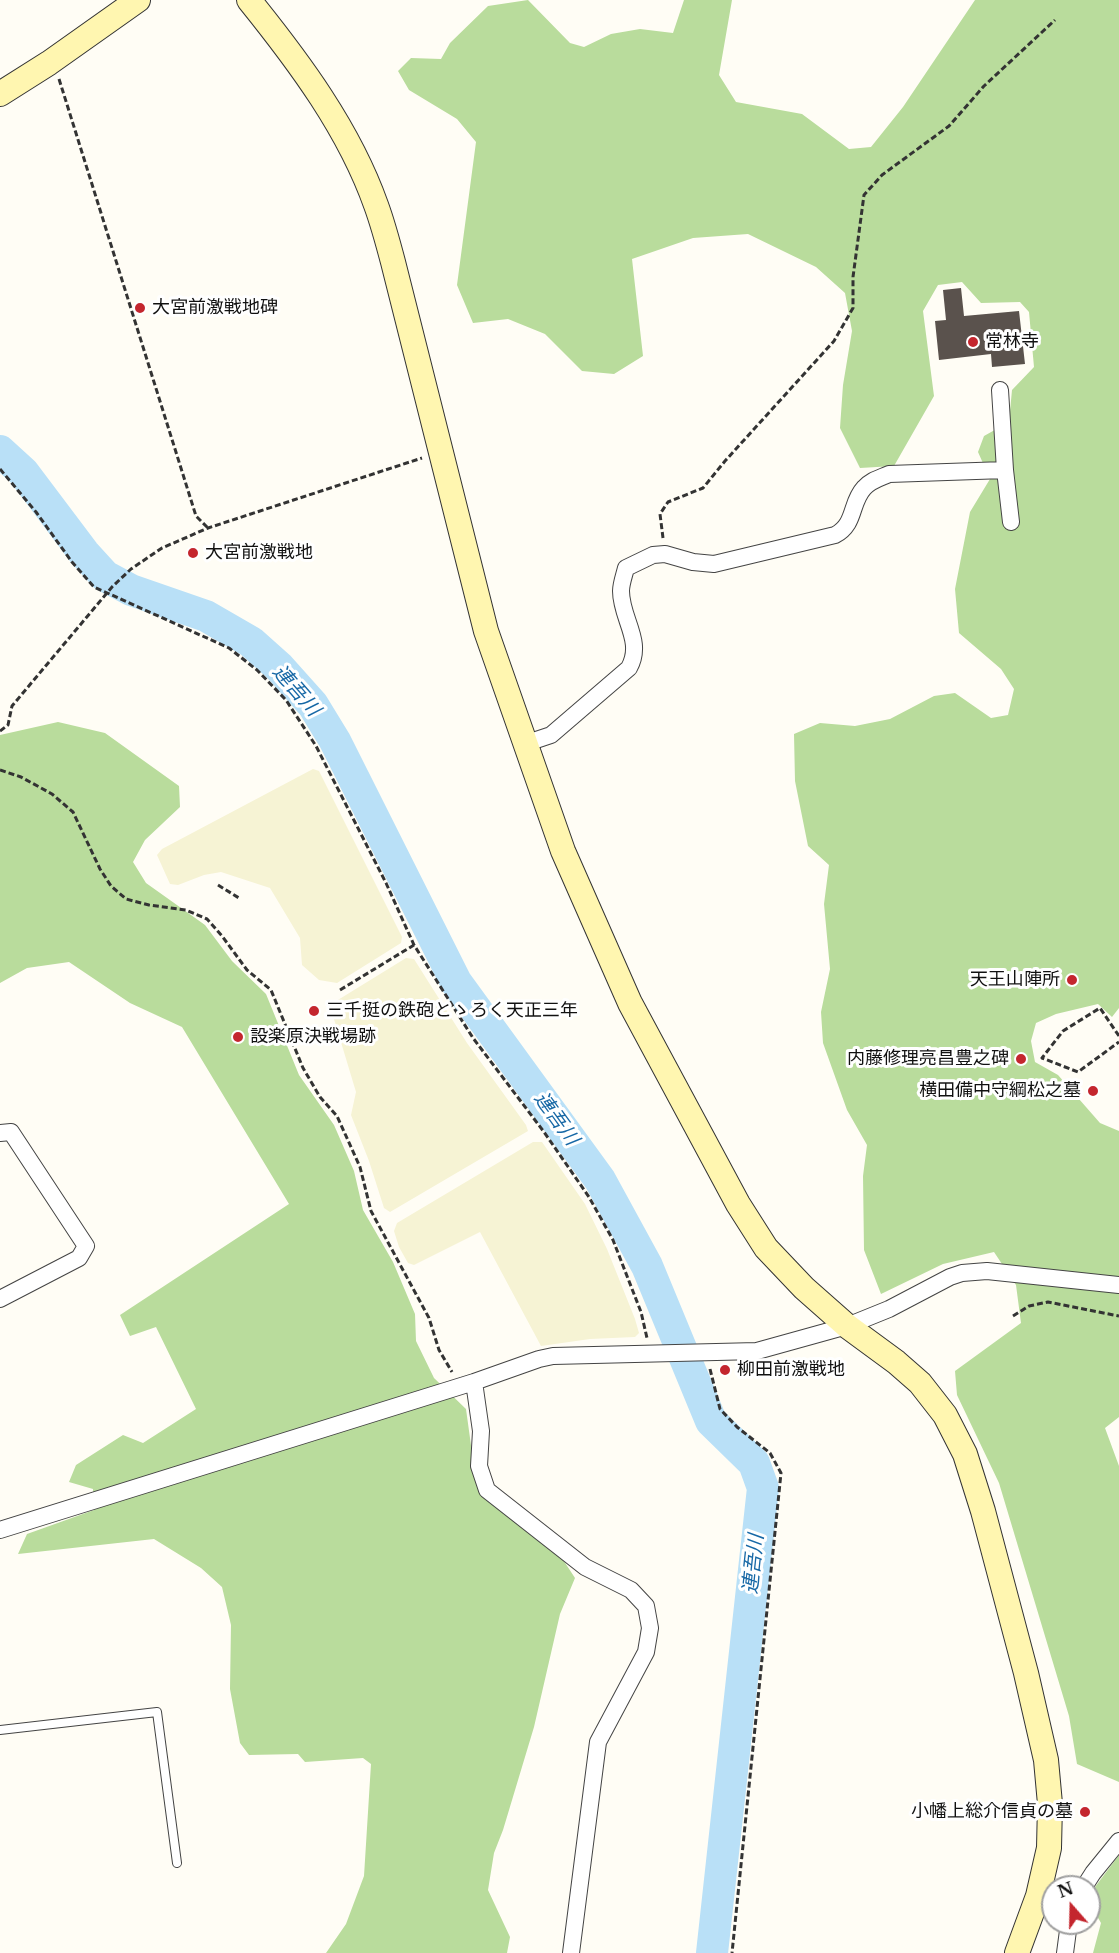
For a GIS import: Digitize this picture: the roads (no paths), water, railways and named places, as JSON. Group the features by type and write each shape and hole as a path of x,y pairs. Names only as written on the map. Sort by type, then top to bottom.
{"street":[{"path":"0,94 49,63 138,0"},
{"path":"249,0 293,55 348,143 376,205 393,262 486,631 563,851 621,983 738,1204 766,1248 804,1288 847,1326 920,1383 945,1415 965,1454 989,1534 1044,1749 1049,1793 1049,1848 1038,1896 1017,1953"},
{"path":"1000,390 1011,522"},
{"path":"524,744 551,735 629,668 634,659 635,645 621,593 626,568 653,555 665,554 693,562 714,564 835,535 846,530 863,489 873,480 890,474 1005,470"},
{"path":"0,1133 11,1132 86,1246 79,1258 0,1299"},
{"path":"0,1530 474,1382 539,1359 553,1356 757,1351 847,1326 889,1309 962,1273 987,1271 1119,1285"},
{"path":"474,1382 481,1431 479,1466 487,1490 585,1568 631,1590 646,1606 650,1628 646,1652 598,1742 571,1953"},
{"path":"1092,1875 1119,1841"},
{"path":"1065,1953 1067,1935"}],"lane":[{"path":"0,1730 157,1712 177,1863"}],"waterway":[{"name":"連吾川","path":"0,451 23,472 84,553 105,576 131,590 206,616 251,642 279,667 313,705 335,741 456,982 600,1180 647,1266 711,1421 754,1463 763,1488 712,1953"}],"place":[{"name":"大宮前激戦地碑","path":"140,308"},
{"name":"常林寺","path":"973,342"},
{"name":"大宮前激戦地","path":"193,553"},
{"name":"天王山陣所","path":"1072,980"},
{"name":"三千挺の鉄砲とゝろく天正三年","path":"314,1011"},
{"name":"設楽原決戦場跡","path":"238,1037"},
{"name":"内藤修理亮昌豊之碑","path":"1021,1059"},
{"name":"横田備中守綱松之墓","path":"1093,1091"},
{"name":"柳田前激戦地","path":"725,1370"},
{"name":"小幡上総介信貞の墓","path":"1085,1812"}]}
